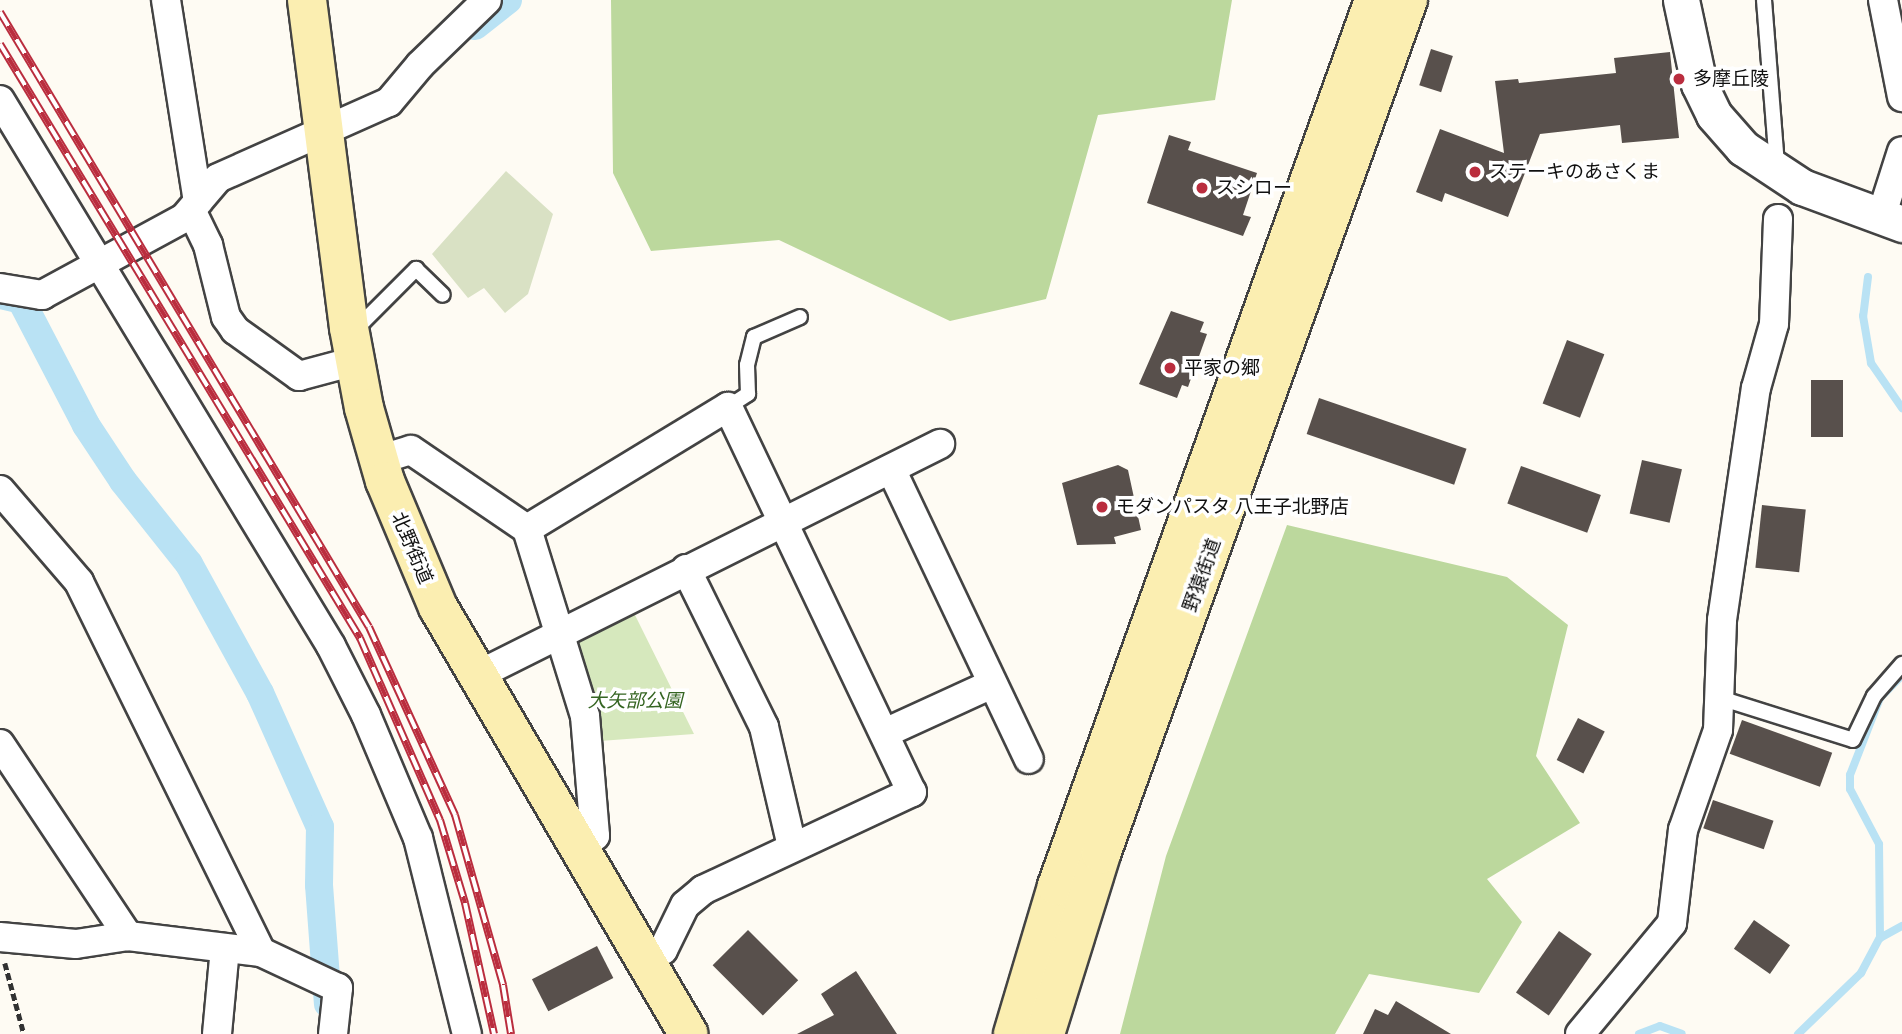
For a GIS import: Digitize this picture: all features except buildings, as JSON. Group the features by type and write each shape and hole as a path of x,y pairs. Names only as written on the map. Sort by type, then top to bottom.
{"main road":[{"name":"北野街道","path":"307,0 352,345 378,460 438,607 577,849 689,1034"},
{"name":"野猿街道","path":"1013,1034 1053,897 1374,0"},
{"name":"野猿街道","path":"1045,1034 1089,888 1408,0"}],"street":[{"path":"166,0 195,207 208,245 226,317 235,330 299,376 352,345"},
{"path":"0,288 42,295 195,207 218,178 326,130 344,126 389,102 420,65 487,0"},
{"path":"1681,0 1699,84 1714,115 1743,149 1777,172 1830,200 1891,220 1902,151"},
{"path":"1883,0 1902,97"},
{"path":"0,100 331,646 366,715 418,838 467,1034"},
{"path":"1580,1034 1672,923 1683,830 1718,730 1722,620 1756,388 1774,324 1778,219"},
{"path":"527,529 728,407 912,792 703,890 685,905 663,950 646,960"},
{"path":"476,676 940,444"},
{"path":"378,460 411,450 527,529 562,631 585,716 595,836 577,849"},
{"path":"891,469 1028,759"},
{"path":"0,489 79,582 261,952"},
{"path":"686,569 764,727 792,846"},
{"path":"885,733 992,684"},
{"path":"0,744 128,936"},
{"path":"2,948 76,944 128,936 261,952 338,988 333,1034"},
{"path":"217,1034 225,948"}],"lane":[{"path":"1764,0 1777,172"},
{"path":"352,345 364,321 416,269 443,295"},
{"path":"728,407 748,394 747,365 754,337 800,317"},
{"path":"1720,698 1853,740 1874,696 1902,664"}],"path":[{"path":"2,948 24,1034"}],"green space":[{"path":"611,0 1232,0 1215,100 1098,115 1046,299 950,321 779,240 651,251 613,173"},
{"path":"506,171 553,214 528,294 505,313 484,288 468,298 432,254"},
{"path":"1287,525 1507,577 1568,625 1536,756 1580,823 1487,879 1522,922 1479,993 1369,974 1335,1034 1120,1034 1166,856"},
{"name":"大矢部公園","path":"632,609 694,734 600,741 598,703 578,642 582,631"}],"waterway":[{"path":"475,26 508,0"},
{"path":"1868,277 1863,316 1871,363 1902,408"},
{"path":"0,295 21,300 86,425 123,481 189,564 260,693 320,827 319,885 328,1004"},
{"path":"1880,938 1879,844 1850,789 1850,775 1880,698 1902,675"},
{"path":"1798,1034 1861,973 1880,938 1902,926"},
{"path":"1639,1034 1660,1026 1682,1034"}],"railway":[{"path":"0,12 369,627 455,815 503,985 511,1034"},
{"path":"0,44 360,638 440,820 465,903 494,1034"}],"place":[{"name":"多摩丘陵","path":"1679,79"},
{"name":"ステーキのあさくま","path":"1475,172"},
{"name":"スシロー","path":"1202,188"},
{"name":"平家の郷","path":"1170,368"},
{"name":"モダンパスタ 八王子北野店","path":"1102,507"}]}
